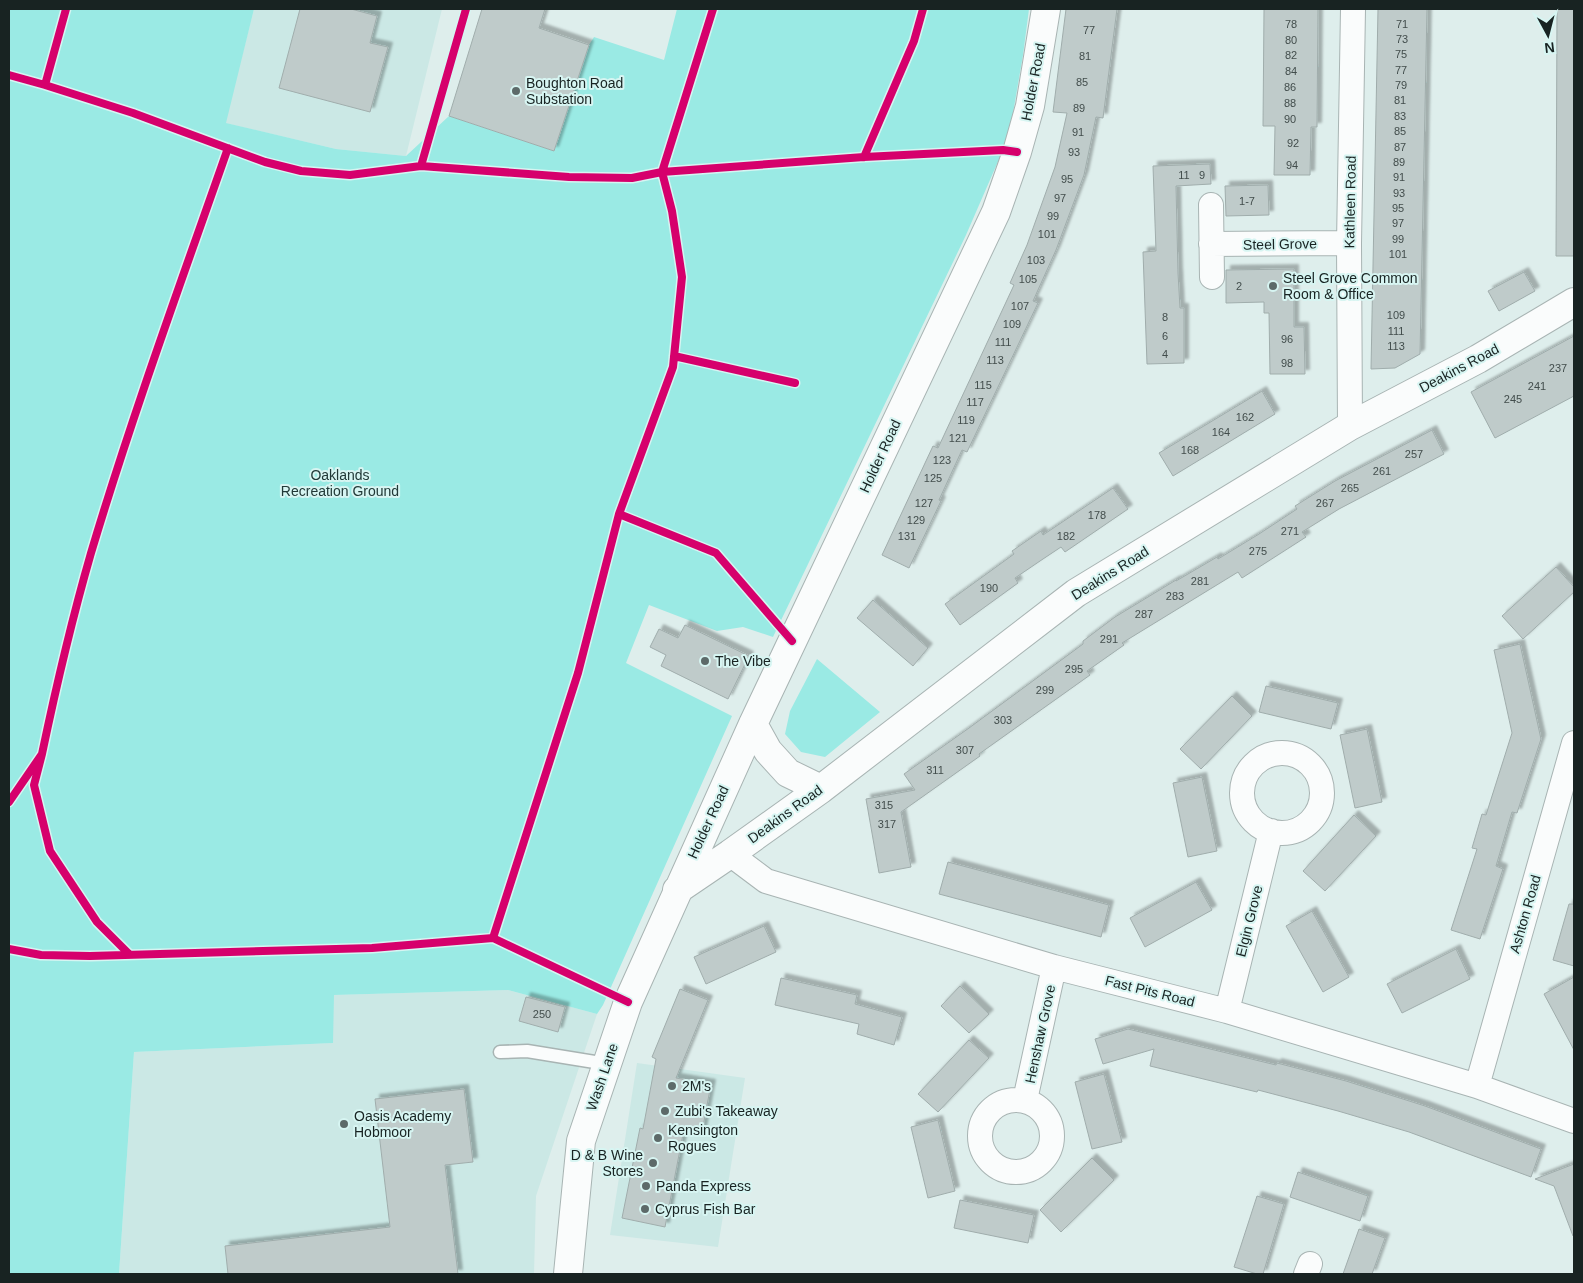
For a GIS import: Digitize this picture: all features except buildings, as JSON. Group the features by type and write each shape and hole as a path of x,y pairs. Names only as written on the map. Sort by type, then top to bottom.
{"street":[{"name":"Holder Road","path":"677,890 752,724 996,212 1017,152 1030,106 1046,9"},
{"name":"Kathleen Road","path":"1350,426 1349,243 1352,9"},
{"path":"1211,205 1212,277"},
{"name":"Steel Grove","path":"1211,244 1349,243"},
{"name":"Deakins Road","path":"677,890 821,789 1076,593 1350,426 1478,359 1574,302"},
{"path":"752,724 768,751 788,773 821,789"},
{"name":"Ashton Road","path":"1477,1086 1574,742"},
{"name":"Elgin Grove","path":"1227,1011 1271,831"},
{"name":"Fast Pits Road","path":"730,854 766,881 1054,967 1227,1011 1477,1086 1574,1121"},
{"name":"Wash Lane","path":"568,1274 581,1141 628,1002 677,890"},
{"name":"Henshaw Grove","path":"1025,1100 1054,967"}],"lane":[{"path":"500,1052 527,1051 607,1064"}],"shaded area":[{"path":"254,9 442,9 406,156 336,149 225,123"},
{"name":"Oasis Academy Hobmoor","path":"508,990 597,1014 536,1196 534,1274 119,1274 134,1052 333,1043 333,995"},
{"path":"637,1063 745,1078 718,1247 610,1235"}],"green space":[{"name":"Oaklands Recreation Ground","path":"9,9 254,9 226,123 336,149 406,156 449,116 554,151 589,45 594,37 664,60 677,9 1029,9 1013,113 1003,150 966,235 773,637 743,627 717,631 649,605 626,663 732,716 603,1005 597,1014 508,990 334,995 333,1043 134,1052 119,1274 9,1274"},
{"path":"817,659 880,712 825,757 801,752 785,734 790,711"}],"cycle path":[{"path":"45,85 66,9"},
{"path":"466,9 421,166 569,177 632,178 662,172 864,157 1003,150 1017,152"},
{"path":"493,938 578,673 619,514 673,367 682,277 672,211 662,172 713,9"},
{"path":"864,157 914,41 923,9"},
{"path":"9,75 133,113 265,162 301,171 350,175 421,166"},
{"path":"42,754 77,603 91,553 140,400 228,148"},
{"path":"674,356 795,383"},
{"path":"619,514 716,553 792,641"},
{"path":"9,802 42,754 34,785 50,851 97,922 129,954"},
{"path":"9,949 41,955 90,956 372,948 493,938 628,1002"}],"place":[{"name":"Boughton Road Substation","path":"516,91"},
{"name":"Steel Grove Common Room & Office","path":"1273,286"},
{"name":"The Vibe","path":"705,661"},
{"name":"2M's","path":"672,1086"},
{"name":"Zubi's Takeaway","path":"665,1111"},
{"name":"Oasis Academy Hobmoor","path":"344,1124"},
{"name":"Kensington Rogues","path":"658,1138"},
{"name":"D & B Wine Stores","path":"653,1163"},
{"name":"Panda Express","path":"646,1186"},
{"name":"Cyprus Fish Bar","path":"645,1209"}]}
